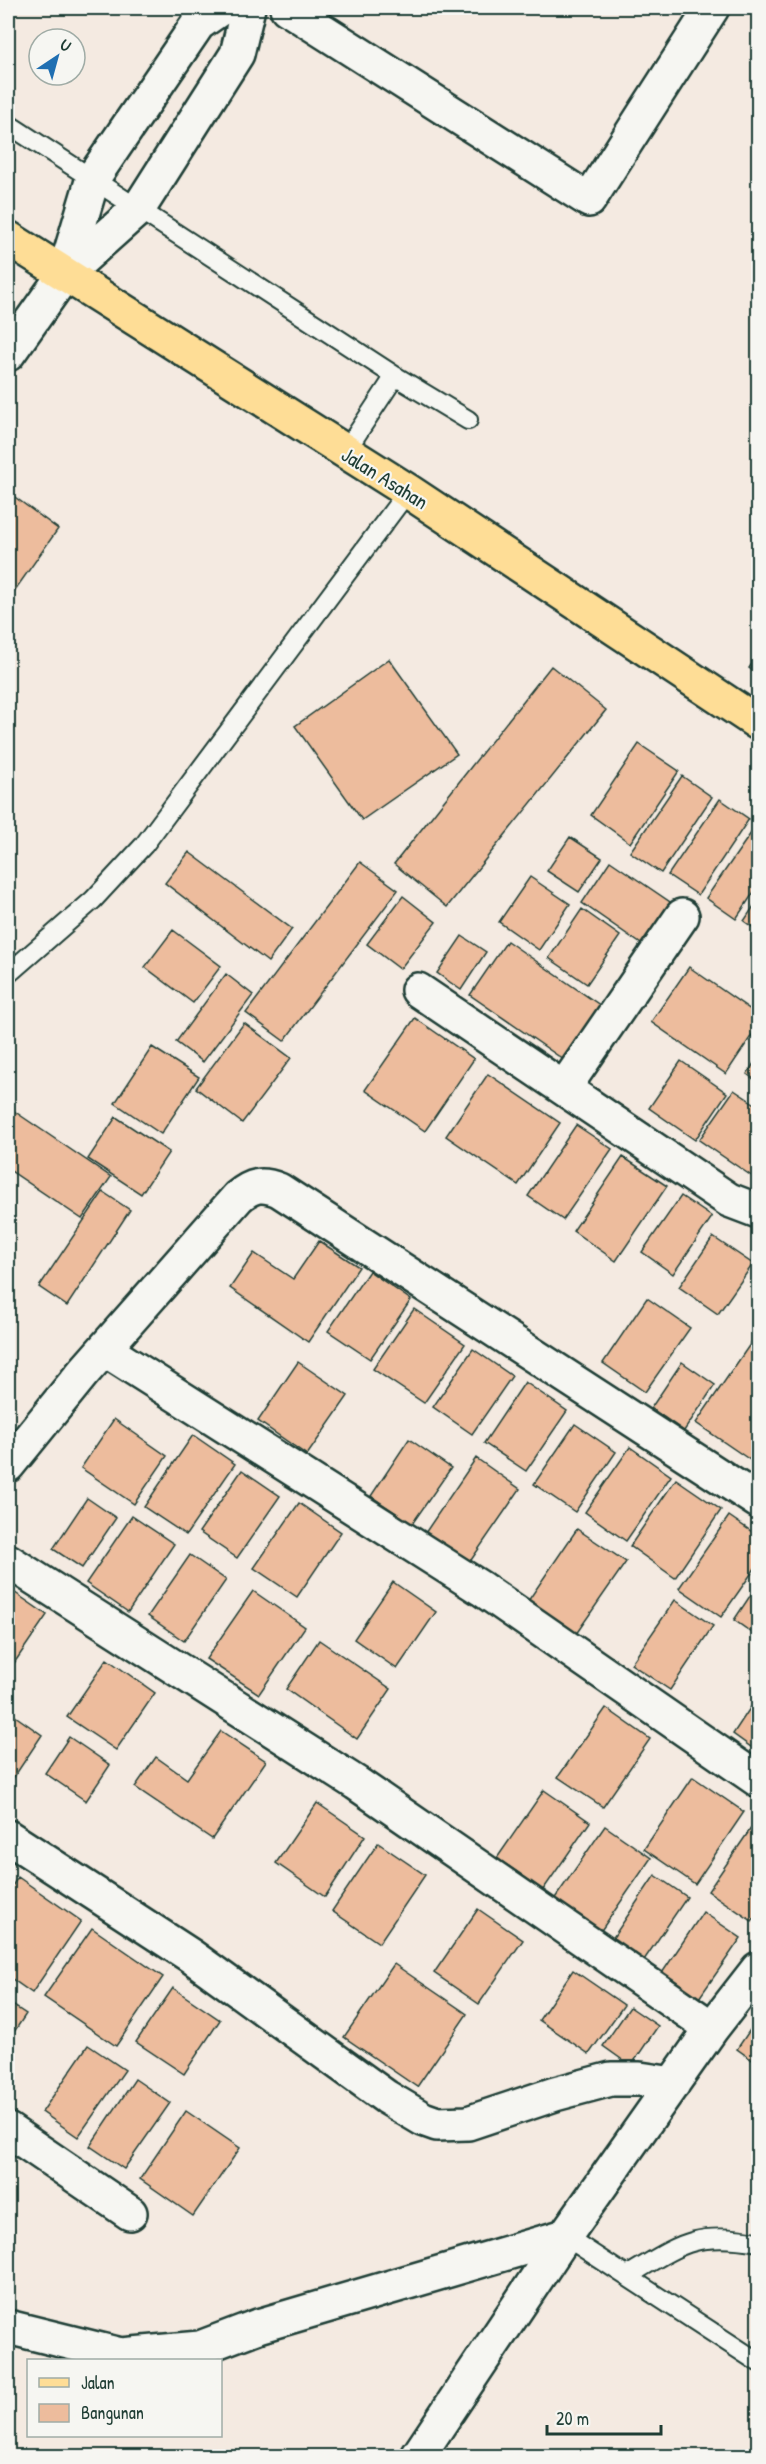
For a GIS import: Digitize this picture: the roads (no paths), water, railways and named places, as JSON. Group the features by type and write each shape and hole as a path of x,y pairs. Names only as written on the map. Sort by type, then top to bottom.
{"main road":[{"name":"Jalan Asahan","path":"8,238 408,491 759,723"}],"street":[{"path":"64,274 93,178 198,24 221,8"},
{"path":"8,354 64,274 138,208 237,54 248,8"},
{"path":"287,8 589,200 712,8"},
{"path":"564,1088 682,916"},
{"path":"418,990 729,1200 759,1211"},
{"path":"8,1465 104,1349 238,1197 256,1185 279,1190 759,1501"},
{"path":"104,1349 483,1589 759,1780"},
{"path":"8,1561 356,1783 712,2028"},
{"path":"8,1837 191,1956 386,2097 423,2120 445,2124 468,2123 555,2094 611,2079 640,2079 673,2084"},
{"path":"418,2457 566,2236 712,2028 759,1969"},
{"path":"8,2130 130,2213"},
{"path":"8,2327 121,2355 200,2348 258,2326 566,2236"}],"lane":[{"path":"8,124 395,376 468,420"},
{"path":"345,453 395,376"},
{"path":"8,974 93,900 144,845 408,491"},
{"path":"566,2236 759,2362"},
{"path":"627,2276 688,2241 705,2237 759,2242"}]}
